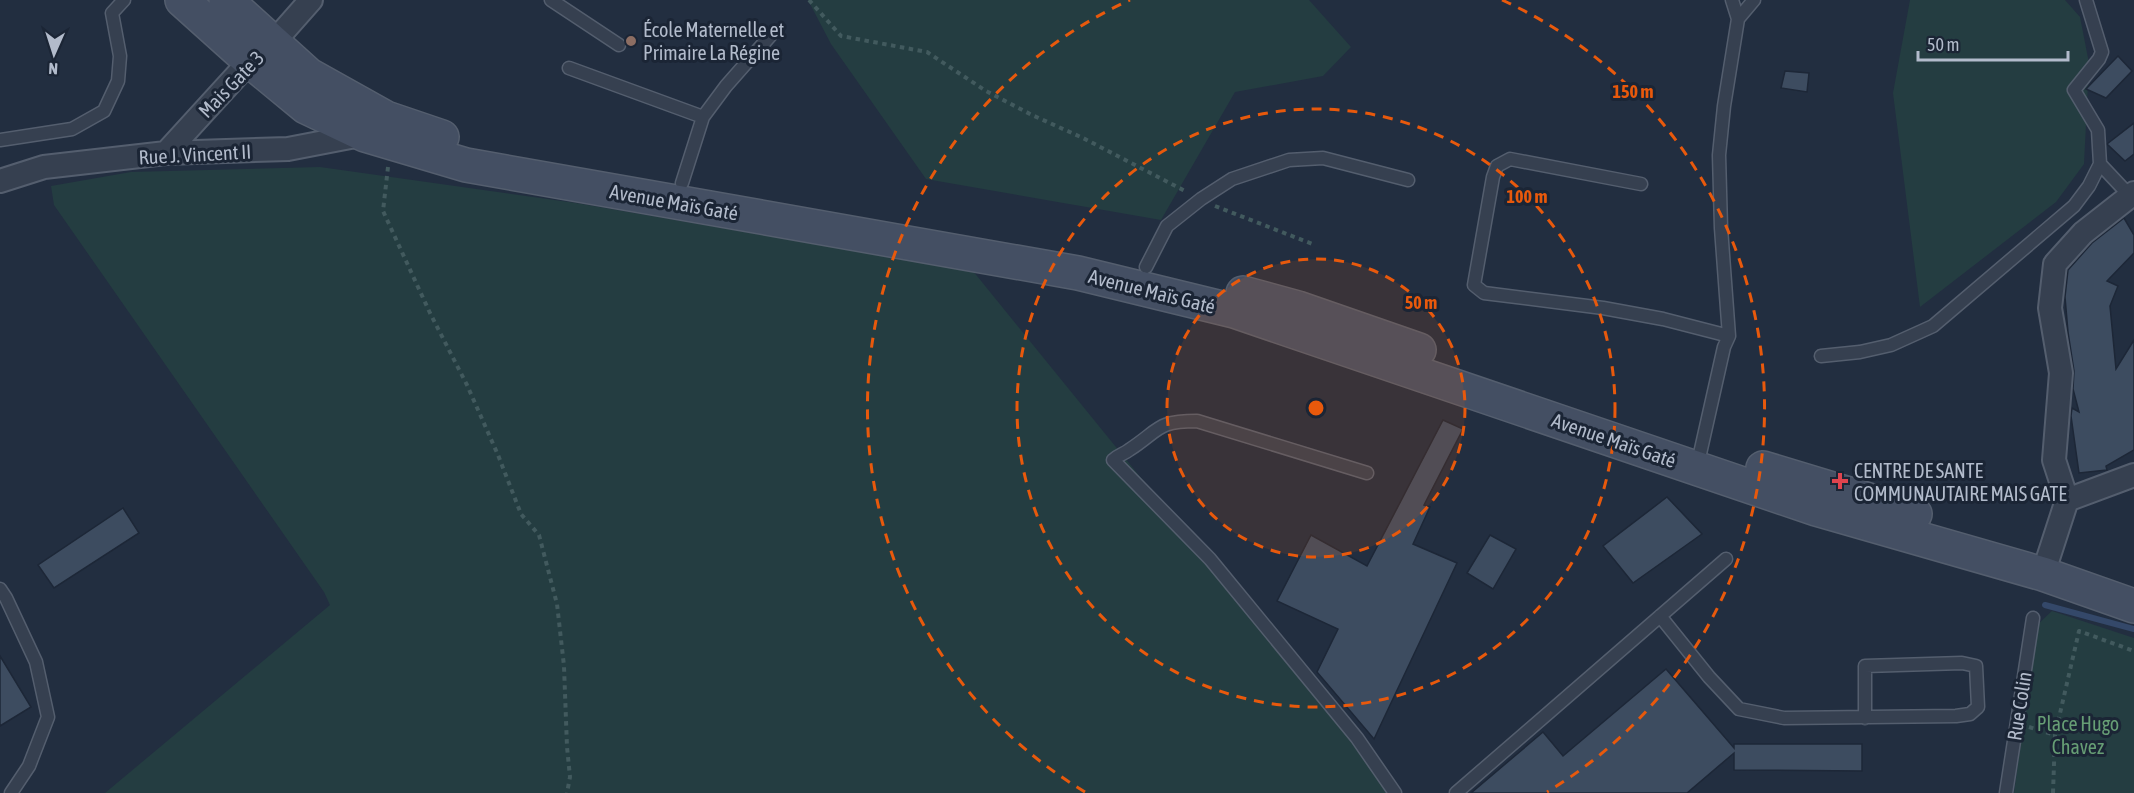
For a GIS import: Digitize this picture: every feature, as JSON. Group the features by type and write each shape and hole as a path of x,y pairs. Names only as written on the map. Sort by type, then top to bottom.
{"main road":[{"name":"Avenue Maïs Gaté","path":"182,0 261,52"},
{"name":"Avenue Maïs Gaté","path":"226,0 261,52 306,107 466,165 1101,278 1234,311 1699,458"},
{"name":"Avenue Maïs Gaté","path":"379,132 458,142 682,183 998,236 1146,267 1298,308 1699,458 1816,509 2134,583"},
{"name":"Avenue Maïs Gaté","path":"2047,564 2134,606"}],"street":[{"name":"Mais Gate 3","path":"166,153 311,0"},
{"name":"Rue J. Vincent II","path":"0,181 45,167 166,153 288,149 379,132"},
{"path":"2047,564 2067,500 2054,460 2061,373 2050,308 2055,264 2083,233 2132,195"},
{"path":"2067,500 2134,475"}],"lane":[{"path":"0,140 72,129 104,111 118,81 120,56 112,13 124,0"},
{"path":"551,0 619,45"},
{"path":"1699,458 1724,347 1729,336 1721,228 1719,155 1724,106 1738,19 1732,0"},
{"path":"1738,19 1754,0"},
{"path":"1821,356 1860,352 1891,345 1933,326 2074,206 2089,186 2100,164 2098,130 2074,90 2102,52 2086,0"},
{"path":"682,183 703,117 726,86 771,35"},
{"path":"569,68 703,117"},
{"path":"1146,267 1167,226 1232,178 1289,160 1323,159 1408,180"},
{"path":"1641,184 1510,159 1497,166 1493,177 1474,285 1484,293 1603,308 1663,319 1729,336"},
{"path":"2100,164 2132,195"},
{"path":"1367,473 1197,421 1175,421 1156,428 1129,451 1113,460 1210,560 1357,738 1395,793"},
{"path":"1456,793 1726,559"},
{"path":"0,589 36,662 48,717 29,766 11,793"},
{"path":"1660,616 1709,677 1739,709 1784,718 1865,718 1970,714 1978,707 1976,666 1962,663 1865,666 1865,718"},
{"name":"Rue Colin","path":"2006,793 2032,618"}],"path":[{"path":"809,0 841,36 927,52 986,91 1032,116 1083,138 1222,210 1315,245"},
{"path":"379,132 388,174 382,211 467,385 521,514 539,535 557,604 564,666 570,777 567,793"},
{"path":"2053,793 2055,735 2079,631 2134,651"},
{"path":"2017,723 2055,735"}],"green space":[{"path":"808,0 1309,0 1351,47 1323,76 1235,92 1161,220 926,179 831,44"},
{"path":"1910,0 2065,0 2080,17 2089,63 2084,164 2056,202 1920,307 1893,93"},
{"path":"320,167 576,203 973,271 1397,793 105,793 330,605 324,592 54,205 51,186 131,172"},
{"name":"Place Hugo Chavez","path":"2052,611 2134,638 2134,793 2014,793 2037,625"}],"building":[{"path":"2118,56 2132,71 2106,98 2086,89"},
{"path":"1785,71 1809,73 1807,92 1781,88"},
{"path":"2134,123 2134,154 2125,161 2107,144"},
{"path":"2124,218 2134,235 2134,253 2107,281 2118,286 2110,306 2116,369 2134,340 2134,450 2106,466 2107,470 2079,473 2071,416 2072,408 2079,412 2073,389 2074,371 2065,297 2068,270 2092,243"},
{"path":"1443,420 1463,429 1424,505 1430,507 1413,544 1457,563 1374,739 1317,672 1338,629 1277,601 1311,535 1367,566"},
{"path":"1667,497 1702,534 1633,583 1603,546"},
{"path":"123,508 139,533 54,588 38,565"},
{"path":"1490,535 1516,549 1493,589 1467,573"},
{"path":"0,656 31,707 0,726"},
{"path":"1666,669 1734,748 1734,744 1862,744 1862,771 1734,770 1734,753 1687,793 1471,793 1543,732 1563,756"}],"waterway":[{"path":"2045,605 2134,629"}],"place":[{"name":"École Maternelle et Primaire La Régine","path":"631,41"},
{"name":"CENTRE DE SANTE COMMUNAUTAIRE MAIS GATE","path":"1840,481"}]}
